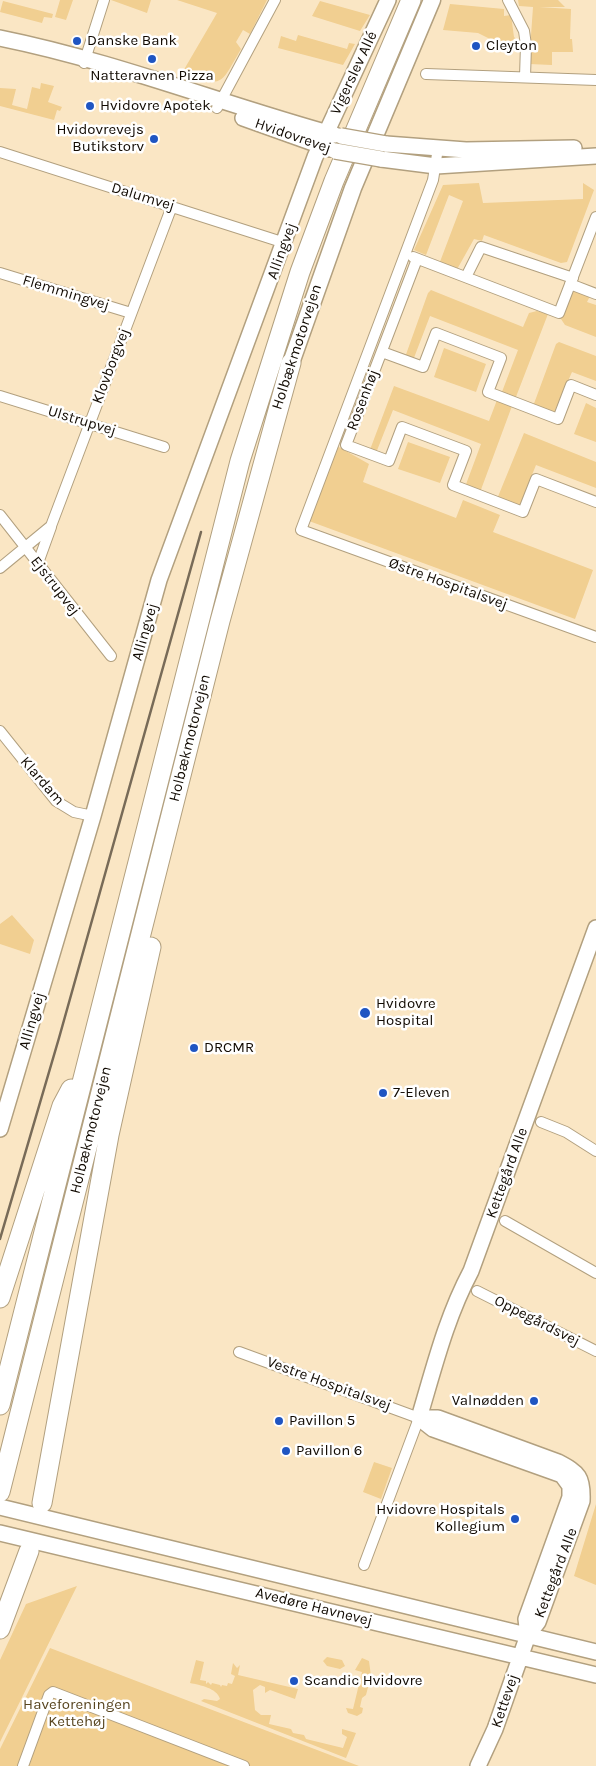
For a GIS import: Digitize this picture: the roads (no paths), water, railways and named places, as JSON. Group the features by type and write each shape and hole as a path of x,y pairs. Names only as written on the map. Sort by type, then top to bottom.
{"highway":[{"name":"Holbækmotorvejen","path":"0,1405 212,566 271,357 334,181 411,0"},
{"name":"Holbækmotorvejen","path":"0,1492 203,687 291,363"},
{"path":"35,1511 109,1135 198,738 203,687"},
{"path":"0,1298 62,1106 90,1049"},
{"path":"0,1629 25,1539"}],"main road":[{"name":"Holbækmotorvejen","path":"291,363 353,188 432,0"}],"street":[{"path":"84,61 104,0"},
{"path":"219,104 275,0"},
{"name":"Vigerslev Allé","path":"331,141 388,0"},
{"path":"508,0 524,31 526,45 525,77"},
{"name":"Hvidovrevej","path":"0,38 84,61 331,141 384,151 436,166 596,156"},
{"name":"Hvidovrevej","path":"0,47 84,61"},
{"path":"426,74 596,80"},
{"name":"Allingvej","path":"0,1129 93,816 159,580 285,243 331,141"},
{"name":"Hvidovrevej","path":"384,151 438,148 494,150 596,148"},
{"name":"Rosenhøj","path":"300,530 405,254 436,166 438,148"},
{"name":"Dalumvej","path":"0,152 285,243"},
{"name":"Klovborgvej","path":"38,563 172,206"},
{"path":"405,254 559,313 596,217"},
{"path":"466,277 481,247 572,281 596,294"},
{"name":"Rosenhøj","path":"418,259 346,445 389,461 402,427 466,451 453,485 462,489 524,512 536,479 596,502"},
{"name":"Flemmingvej","path":"0,273 131,313"},
{"name":"Rosenhøj","path":"382,352 423,367 436,333 501,358 488,392 558,419 571,385 596,395"},
{"name":"Ulstrupvej","path":"0,396 164,447"},
{"name":"Ejstrupvej","path":"0,515 111,656"},
{"name":"Klovborgvej","path":"0,568 51,526"},
{"name":"Østre Hospitalsvej","path":"300,530 596,637"},
{"name":"Klardam","path":"0,731 56,801 74,812 93,816"},
{"name":"Kettegård Alle","path":"364,1565 419,1418 435,1361 456,1301 471,1271 596,928"},
{"path":"541,1122 566,1132 596,1151"},
{"path":"506,1221 596,1273"},
{"name":"Oppegårdsvej","path":"478,1291 596,1351"},
{"name":"Vestre Hospitalsvej","path":"239,1352 419,1418"},
{"name":"Kettegård Alle","path":"419,1418 438,1418 558,1462 574,1470 580,1478 582,1501 538,1622 528,1635"},
{"name":"Avedøre Havnevej","path":"0,1507 35,1511 596,1652"},
{"path":"0,1517 35,1511 25,1539 0,1525"},
{"name":"Avedøre Havnevej","path":"0,1533 596,1675"},
{"name":"Kettevej","path":"478,1766 495,1729 528,1635"},
{"path":"23,1766 49,1695 53,1692 244,1766"}],"railway":[{"path":"0,1239 59,1038 201,532"}],"place":[{"name":"Danske Bank","path":"77,41"},
{"name":"Cleyton","path":"476,46"},
{"name":"Natteravnen Pizza","path":"152,59"},
{"name":"Hvidovre Apotek","path":"90,106"},
{"name":"Hvidovrevejs Butikstorv","path":"154,139"},
{"name":"Hvidovre Hospital","path":"365,1013"},
{"name":"DRCMR","path":"194,1048"},
{"name":"7-Eleven","path":"383,1093"},
{"name":"Valnødden","path":"534,1401"},
{"name":"Pavillon 5","path":"279,1421"},
{"name":"Pavillon 6","path":"286,1451"},
{"name":"Hvidovre Hospitals Kollegium","path":"515,1519"},
{"name":"Scandic Hvidovre","path":"294,1681"}],"park label":[{"name":"Haveforeningen Kettehøj","path":"77,1714"}]}
